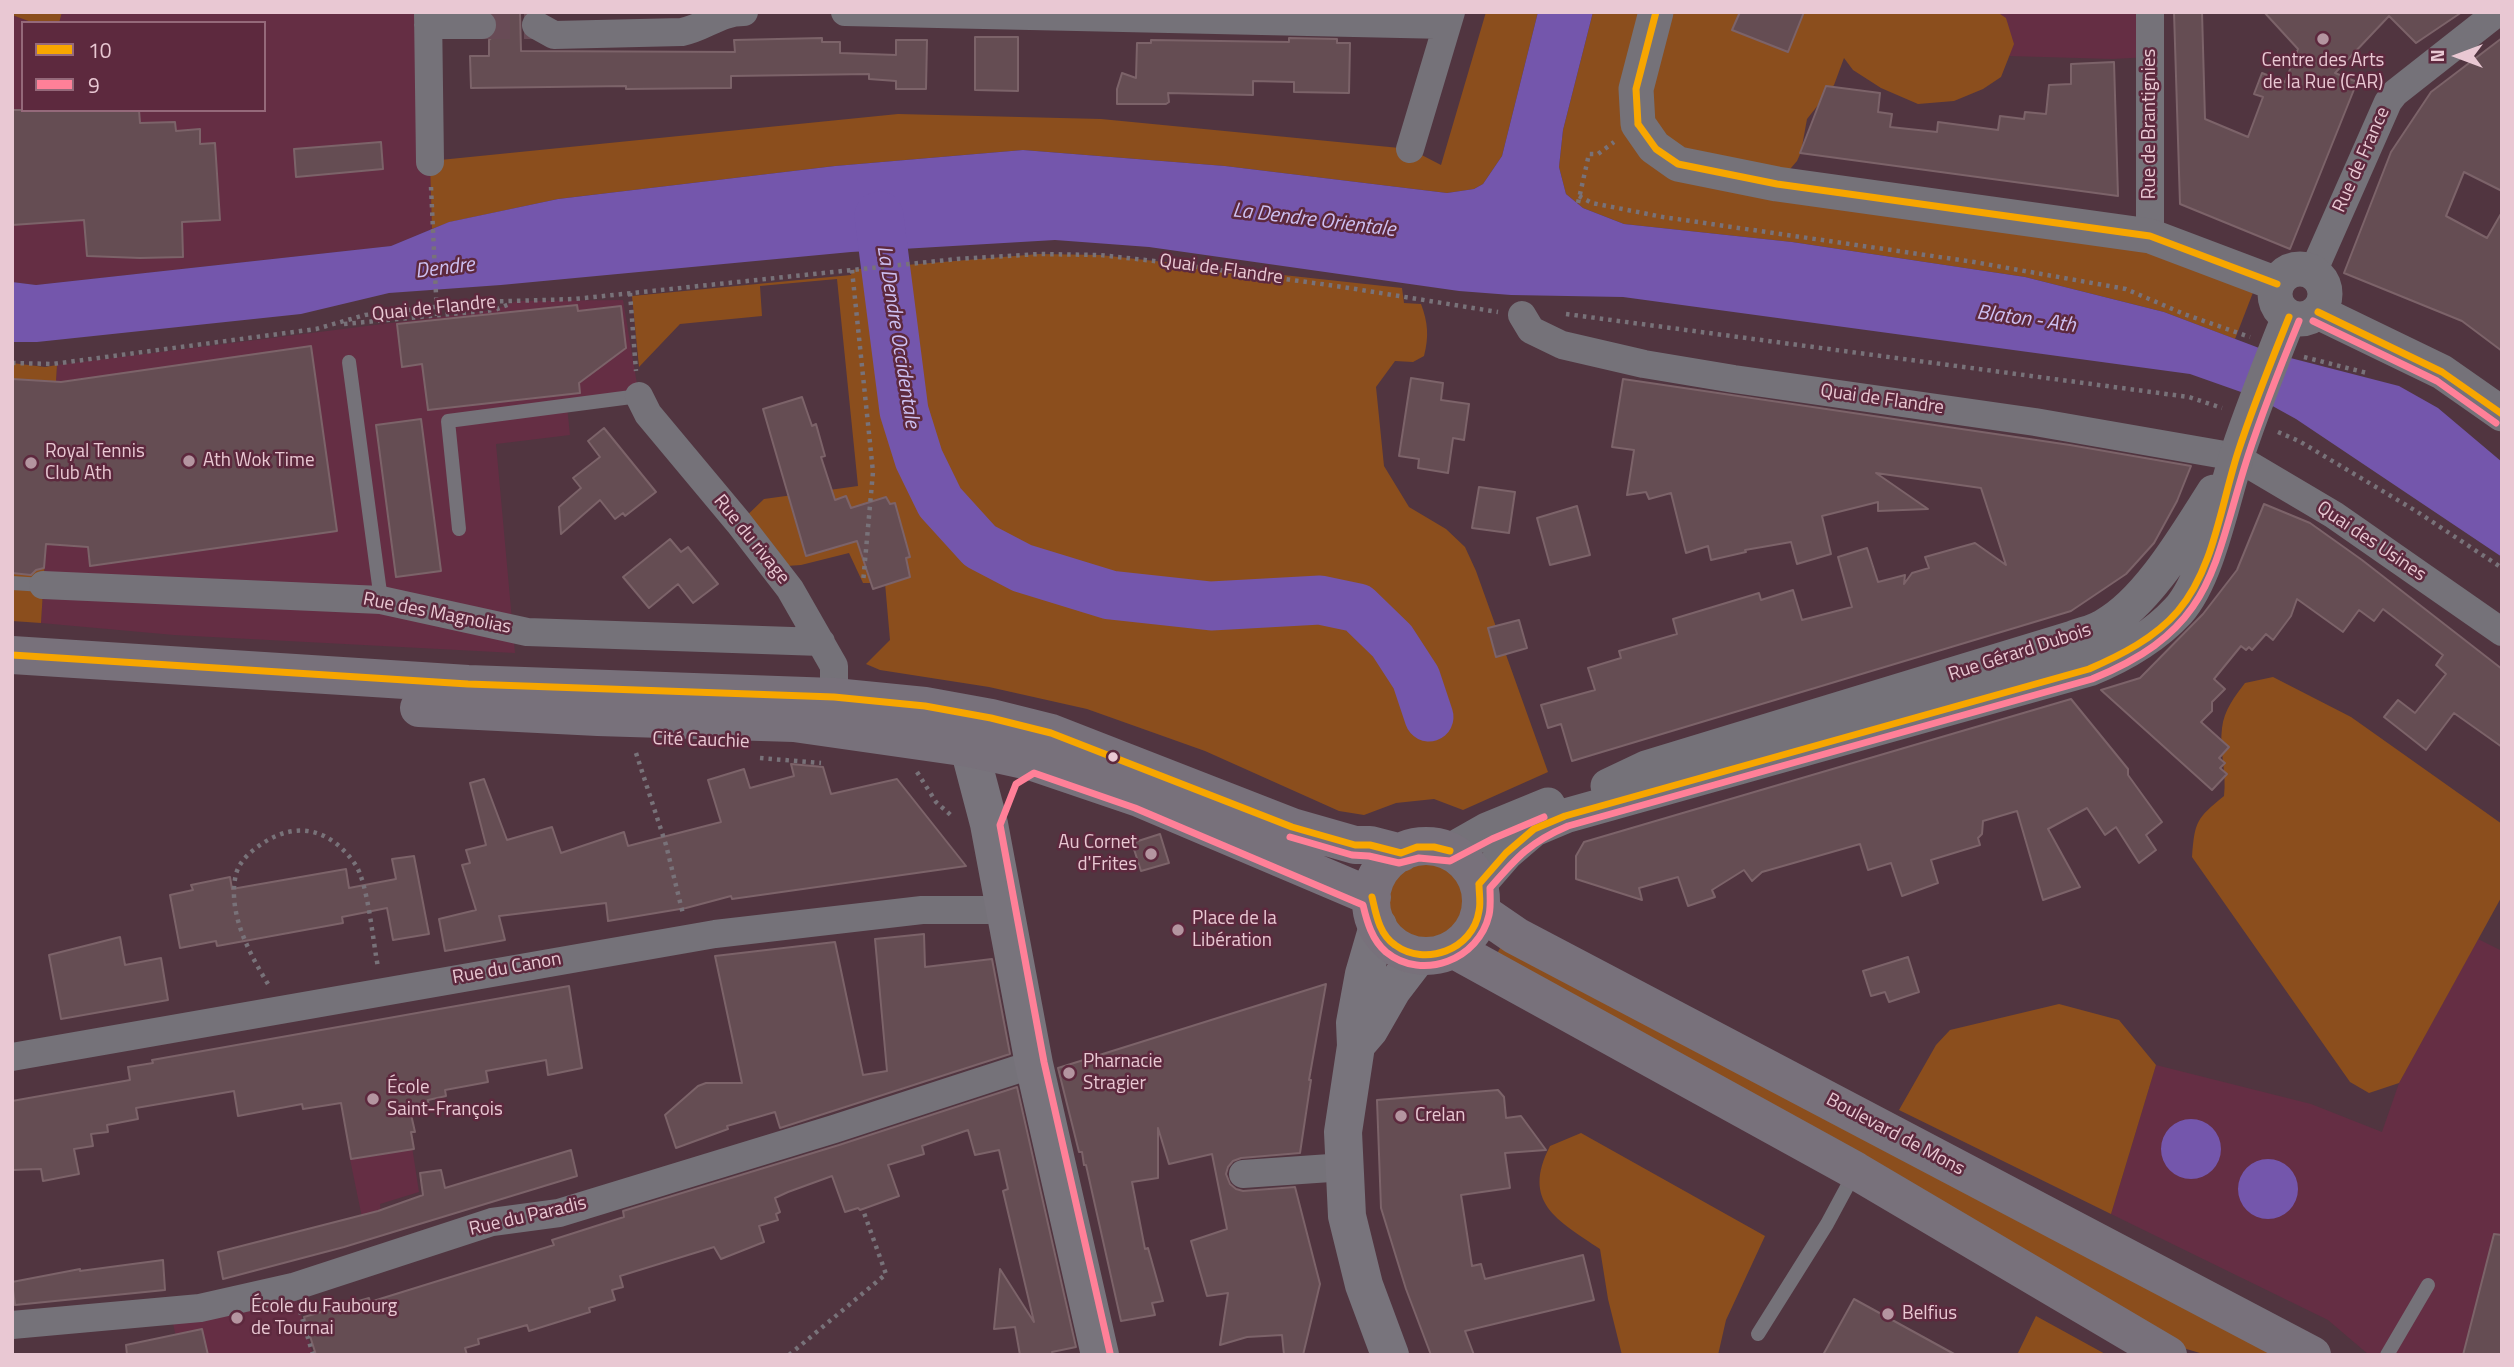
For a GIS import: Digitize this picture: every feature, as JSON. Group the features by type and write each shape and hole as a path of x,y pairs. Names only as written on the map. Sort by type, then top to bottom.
{"main road":[{"path":"12,655 468,684 834,697 925,706 1051,733 1292,827 1355,845 1370,845 1401,853"},
{"path":"12,679 461,711 794,723 969,748 1034,762 1164,808 1375,912 1394,946 1436,953 1856,1171 2168,1355"},
{"path":"1100,1355 1034,1064 989,824 969,748 971,737 982,731 998,732 1135,765"},
{"path":"989,824 1008,776 1034,762"},
{"path":"1356,1046 1369,1030 1392,990 1436,953 1471,934 1480,898 1468,864 1450,851 1417,847 1401,853 1386,864 1376,879 1375,912 1355,1023 1356,1046 1343,1132 1347,1216 1364,1285 1390,1355"},
{"name":"Boulevard de Mons","path":"1480,898 1516,936 2312,1355"}],"street":[{"path":"536,25 554,35 682,32 696,29 728,12 744,12"},
{"path":"845,12 1449,18 1410,149"},
{"path":"1656,12 1636,89 1638,124 1656,149 1678,164 1777,184 2150,236 2277,284"},
{"name":"Rue de Brantignies","path":"2150,12 2150,236"},
{"name":"Rue de France","path":"2313,272 2388,102 2395,93 2490,14"},
{"path":"430,162 428,19 482,25"},
{"path":"2242,441 2289,333 2322,306 2325,291 2323,284 2313,272 2305,269 2288,271 2277,284 2275,300 2289,333"},
{"name":"Quai de Flandre","path":"1527,322 1562,345 1644,364 1734,379 2035,422 2242,441"},
{"path":"2289,333 2442,372 2502,414"},
{"name":"Rue du rivage","path":"639,396 648,414 790,589 834,666 834,697"},
{"name":"Quai des Usines","path":"2242,441 2334,515 2502,632"},
{"name":"Rue Gérard Dubois","path":"1450,851 1476,835 1528,811 1616,783 1646,768 2073,638 2104,626 2126,610 2165,567 2242,441"},
{"name":"Rue Gérard Dubois","path":"1480,898 1506,853 1534,829 1565,816 2089,669 2121,656 2153,635 2179,610 2198,582 2242,441"},
{"name":"Rue des Magnolias","path":"43,585 381,600 527,632 821,642"},
{"name":"Rue du Canon","path":"12,1057 689,938 922,910 1006,910"},
{"name":"Rue du Paradis","path":"12,1325 200,1308 293,1287 492,1222 559,1213 834,1129 1034,1064"},
{"path":"1243,1174 1345,1167"}],"lane":[{"path":"349,362 381,600"},
{"path":"459,529 448,421 639,396"},
{"name":"Rue des Magnolias","path":"12,583 43,585"},
{"path":"1758,1334 1856,1171"},
{"path":"2387,1355 2428,1285"}],"path":[{"path":"1577,204 1590,154 1598,154"},
{"path":"1579,195 1592,204 1662,217 1974,262 2126,289 2184,314 2289,333 2371,374"},
{"path":"431,202 437,316"},
{"name":"Quai de Flandre","path":"12,363 53,364 337,324 365,315 477,302 630,293 858,269 1040,254 1100,255 1343,287 1460,307 1527,322"},
{"path":"852,270 873,472 863,583"},
{"path":"630,293 639,396"},
{"path":"337,324 495,310 517,301"},
{"name":"Cité Cauchie","path":"648,753 635,753 666,845 689,938"},
{"name":"Cité Cauchie","path":"756,758 823,763"},
{"path":"907,770 916,771"},
{"path":"282,1009 250,955 239,923 235,895 236,876 241,862 256,848 274,836 295,830 315,832 334,841 356,866 363,888 382,991"},
{"path":"789,1355 886,1274 863,1210"},
{"path":"293,1287 313,1355"}],"shaded area":[{"path":"12,12 62,12 60,21 28,21 12,15"},
{"path":"62,12 428,12 432,229 391,246 36,285 12,282 12,15 28,21 21,21 21,112 266,112 266,21 60,21"},
{"path":"1486,12 1538,12 1502,156 1483,184 1474,189 1447,193 1225,166 1023,150 835,166 558,199 450,222 432,229 430,161 898,114 1101,119 1410,149 1441,165"},
{"path":"1593,12 1997,12 2006,18 2014,44 2001,77 1983,89 1954,101 1918,104 1881,88 1853,70 1844,58 1834,85 1807,119 1797,161 1778,183 2150,236 2259,277 2235,339 2164,312 2025,277 1792,242 1624,224 1583,208 1566,194 1559,167 1563,130"},
{"path":"1997,12 2150,12 2150,57 2112,59 2009,56 2013,44"},
{"path":"1039,254 1100,255 1402,288 1404,303 1421,304 1427,330 1424,356 1413,362 1395,361 1376,387 1384,466 1409,507 1446,529 1465,547 1548,772 1463,810 1434,799 1396,803 1364,815 1339,811 1205,751 1087,709 989,687 880,670 866,664 890,640 885,583 863,583 849,553 801,565 773,567 739,523 764,499 858,486 837,279 760,286 762,316 680,324 639,367 632,296 851,275 852,270 858,269"},
{"path":"623,300 639,396 567,406 570,435 496,444 515,653 174,635 41,623 57,365 494,310 517,301"},
{"name":"Royal Tennis Club Ath","path":"12,363 45,367 57,365 41,623 12,621"},
{"path":"2273,677 2351,717 2502,824 2502,896 2399,1083 2369,1093 2350,1082 2192,857 2194,836 2202,816 2224,796 2221,736 2228,709 2245,683"},
{"path":"1426,863 1441,866 1458,880 1465,902 1462,917 1448,934 1426,941 1411,938 1394,924 1387,902 1390,887 1404,870"},
{"path":"1506,937 2289,1355 2207,1355 2176,1346 1493,961"},
{"path":"2478,939 2502,951 2502,1355 2369,1355 2328,1320 2111,1214 2156,1065 2311,1104 2382,1132 2399,1083"},
{"path":"2059,1004 2119,1020 2156,1065 2111,1214 1899,1110 1936,1045 1950,1030"},
{"name":"École Saint-François","path":"392,1017 419,1192 380,1204 383,1232 366,1237 350,1159 330,1028"},
{"path":"1581,1133 1765,1236 1726,1320 1718,1355 1622,1355 1608,1299 1600,1249 1570,1229 1548,1208 1542,1196 1542,1165 1550,1146"},
{"name":"École du Faubourg de Tournai","path":"293,1287 313,1355 180,1355 170,1310"},
{"path":"2036,1316 2107,1355 2017,1355"}],"water":[{"path":"1538,12 1593,12 1563,130 1559,167 1566,194 1583,208 1624,224 1792,242 2025,277 2164,312 2275,354 2399,386 2438,408 2502,462 2502,557 2296,419 2258,398 2190,374 1623,297 1459,291 1149,247 1055,240 851,252 389,293 301,314 37,342 12,342 12,282 36,285 391,246 449,222 558,199 835,166 1023,150 1225,166 1447,193 1474,189 1483,184 1502,156"},
{"path":"2191,1119 2208,1124 2216,1132 2221,1149 2216,1166 2208,1174 2191,1179 2174,1174 2166,1166 2161,1149 2166,1132 2174,1124"},
{"path":"2268,1159 2285,1164 2293,1172 2298,1189 2293,1206 2285,1214 2268,1219 2251,1214 2243,1206 2238,1189 2243,1172 2251,1164"}],"building":[{"path":"492,12 520,12 521,51 735,52 734,40 822,38 822,42 840,42 840,53 896,55 896,40 927,40 926,89 896,89 896,81 869,79 869,74 731,76 731,88 471,88 470,56 489,56 489,40 497,33 499,24"},
{"path":"1740,12 1804,12 1788,52 1732,30"},
{"path":"2174,12 2202,12 2205,119 2248,137 2263,97 2254,94 2262,73 2285,82 2298,49 2264,12 2462,12 2416,43 2389,16 2335,73 2357,82 2290,249 2180,204"},
{"path":"975,37 1018,37 1018,91 975,90"},
{"path":"1289,38 1337,39 1337,43 1350,43 1349,93 1294,92 1294,82 1253,81 1253,95 1168,93 1169,102 1166,104 1117,104 1117,89 1122,73 1136,78 1137,43 1151,43 1151,40 1289,42"},
{"path":"2502,38 2502,191 2464,172 2446,216 2487,238 2502,212 2502,351 2462,321 2344,273 2391,152 2431,92"},
{"path":"2114,62 2118,196 1800,153 1826,86 1880,93 1878,112 1892,114 1890,127 1937,132 1938,122 1998,130 2000,116 2024,119 2025,112 2046,114 2049,85 2071,84 2071,64"},
{"path":"12,110 139,112 140,123 175,122 176,131 200,129 200,144 215,143 220,220 182,222 183,257 87,256 84,220 12,225"},
{"path":"381,142 383,169 296,177 294,149"},
{"path":"577,305 578,311 621,306 626,348 579,383 580,393 428,410 422,364 402,367 397,324"},
{"name":"Ath Wok Time","path":"311,346 337,531 90,566 88,547 46,544 44,568 31,575 12,573 12,379 61,382"},
{"path":"1411,378 1443,383 1441,400 1469,404 1464,440 1453,438 1448,473 1418,468 1419,459 1399,456"},
{"path":"1623,379 2070,445 2191,466 2177,501 2154,543 2126,574 2071,611 1572,761 1561,724 1548,728 1541,705 1595,690 1588,668 1621,658 1619,651 1677,634 1673,619 1759,593 1761,600 1793,590 1802,620 1852,607 1838,557 1867,548 1878,582 1905,575 1904,584 1912,573 1929,568 1925,557 1975,543 2006,565 1981,488 1876,473 1928,509 1878,511 1878,502 1822,516 1831,554 1797,564 1791,542 1745,550 1746,552 1711,560 1708,546 1686,553 1671,493 1649,499 1646,492 1627,495 1634,450 1612,447"},
{"path":"802,397 812,426 816,424 825,456 821,457 835,500 846,496 851,508 886,497 890,504 895,503 910,557 906,558 910,577 873,589 857,541 806,556 763,409"},
{"path":"421,419 441,571 396,577 376,425"},
{"path":"604,428 656,492 625,516 623,513 615,519 600,500 561,534 559,507 581,488 573,478 600,457 588,441"},
{"path":"1479,487 1515,492 1509,533 1472,528"},
{"path":"2264,504 2310,523 2502,669 2502,747 2454,713 2426,750 2384,717 2398,700 2415,713 2446,674 2436,665 2443,655 2383,609 2374,621 2359,610 2343,632 2297,599 2291,616 2273,640 2266,634 2252,650 2241,646 2214,679 2225,689 2212,702 2212,711 2201,722 2229,747 2219,758 2225,763 2220,768 2227,774 2212,790 2101,690 2140,678 2203,614 2237,570"},
{"path":"1577,506 1590,555 1550,565 1537,518"},
{"path":"670,539 681,552 688,547 718,584 693,603 678,584 649,608 623,577"},
{"path":"1519,620 1527,648 1496,657 1488,628"},
{"path":"2071,699 2128,769 2128,775 2162,822 2146,835 2156,850 2139,863 2116,827 2105,835 2087,808 2048,829 2080,887 2043,900 2017,811 1983,821 1982,834 1978,838 1980,845 1931,860 1938,883 1902,896 1891,863 1868,870 1860,844 1762,872 1752,881 1744,870 1712,890 1715,897 1688,906 1678,877 1639,888 1642,900 1576,879 1576,856 1584,842"},
{"path":"791,764 823,767 831,794 897,779 966,866 732,899 731,896 686,908 608,921 606,903 499,916 505,940 445,951 439,919 476,910 462,865 470,863 466,850 486,845 470,783 484,779 507,840 552,827 561,853 624,832 628,846 721,822 708,780 744,769 750,788 794,776"},
{"path":"1160,834 1169,863 1141,871 1132,843"},
{"path":"414,856 429,934 393,940 387,908 342,917 343,923 217,946 216,941 180,948 170,895 193,890 191,885 230,877 232,889 346,869 349,888 396,879 392,859"},
{"path":"924,934 925,967 992,959 1010,1054 780,1128 775,1112 727,1126 728,1129 676,1148 665,1115 698,1086 706,1083 742,1083 715,956 835,942 863,1075 887,1071 875,939"},
{"path":"120,937 125,965 161,958 168,1000 61,1019 49,955"},
{"path":"1908,957 1919,992 1889,1002 1885,992 1871,996 1863,971"},
{"path":"1326,984 1309,1080 1300,1153 1241,1158 1233,1161 1226,1174 1230,1184 1243,1191 1295,1187 1320,1284 1303,1355 1284,1355 1282,1335 1247,1337 1220,1345 1228,1293 1207,1296 1191,1241 1227,1229 1212,1154 1169,1164 1158,1128 1158,1178 1132,1182 1145,1249 1148,1248 1163,1301 1152,1303 1155,1315 1121,1321 1086,1165 1082,1152 1079,1152 1058,1068"},
{"path":"569,986 582,1068 548,1075 546,1060 486,1071 488,1082 445,1090 446,1096 428,1100 429,1108 410,1110 415,1132 411,1132 414,1149 351,1159 341,1103 303,1109 302,1104 238,1116 234,1091 136,1108 138,1119 107,1125 108,1132 91,1134 93,1146 74,1149 79,1174 43,1181 41,1169 12,1170 12,1101 130,1080 128,1067 153,1063 152,1060"},
{"path":"1017,1087 1076,1347 1052,1352 1054,1355 1020,1355 1015,1327 994,1329 1000,1269 1034,1322 1003,1191 1008,1189 999,1150 975,1155 968,1130 922,1146 924,1154 888,1165 899,1196 860,1210 858,1208 845,1212 832,1176 788,1192 775,1198 780,1212 776,1214 778,1220 759,1226 764,1242 721,1259 714,1247 620,1276 623,1287 612,1290 615,1300 589,1308 590,1312 529,1331 527,1325 478,1339 479,1344 465,1348 467,1355 316,1355 304,1317 369,1298 370,1302 554,1245 552,1240 624,1217 623,1211"},
{"path":"1498,1090 1504,1097 1506,1118 1521,1116 1546,1150 1505,1153 1510,1188 1461,1195 1472,1266 1481,1264 1485,1279 1583,1255 1594,1300 1465,1331 1474,1355 1431,1355 1406,1289 1381,1208 1377,1100"},
{"path":"571,1150 577,1176 344,1247 223,1279 218,1252 378,1211 423,1195 420,1173 441,1170 445,1188"},
{"path":"2494,1234 2502,1235 2502,1355 2463,1355"},
{"path":"163,1260 165,1290 15,1305 12,1282 80,1269"},
{"path":"1854,1299 1956,1355 1823,1355"},
{"path":"202,1329 208,1355 127,1355 126,1345"}],"waterway":[{"name":"La Dendre Occidentale","path":"879,216 904,411 919,459 940,502 980,546 1022,568 1110,595 1211,606 1320,600 1358,608 1392,641 1416,678 1429,717"}],"tunnel":[{"path":"482,25 536,25"}],"transit line":[{"name":"10","path":"1638,124 1636,89 1656,12"},
{"name":"10","path":"1638,124 1656,149 1678,164 1777,184 2150,236 2277,284"},
{"name":"10","path":"2318,312 2442,372 2502,414"},
{"name":"10","path":"1479,884 1506,853 1534,829 1565,816 2089,669 2148,638 2178,611 2200,576 2215,535 2244,435 2289,317"},
{"name":"9","path":"1110,1353 1044,1062 1000,825 1016,784 1034,773 1135,808 1363,905 1377,942 1386,952 1401,961 1416,965 1448,961 1474,944 1483,930 1490,912 1490,888 1534,844 1568,826 2092,679 2133,660 2163,639 2186,616 2203,591 2215,563 2254,439 2299,321"},
{"name":"9","path":"2313,321 2437,381 2496,423"},
{"name":"10","path":"12,655 468,684 834,697 925,706 1051,733 1292,827 1355,845 1370,845 1401,853 1417,847 1450,851"},
{"name":"9","path":"1290,837 1352,855 1399,863 1419,858 1450,861 1492,839 1544,817"},
{"name":"10","path":"1372,897 1379,923 1385,935 1395,945 1407,951 1433,954 1458,945 1468,936 1479,911 1479,884"}],"place":[{"name":"Centre des Arts de la Rue (CAR)","path":"2323,39"},
{"name":"Ath Wok Time","path":"189,461"},
{"name":"Royal Tennis Club Ath","path":"31,463"},
{"name":"Au Cornet d'Frites","path":"1151,854"},
{"name":"Place de la Libération","path":"1178,930"},
{"name":"Pharnacie Stragier","path":"1069,1073"},
{"name":"École Saint-François","path":"373,1099"},
{"name":"Crelan","path":"1401,1116"},
{"name":"Belfius","path":"1888,1314"},
{"name":"École du Faubourg de Tournai","path":"237,1318"}],"water label":[{"name":"La Dendre Orientale","path":"1314,221"},
{"name":"Dendre","path":"445,269"},
{"name":"Blaton - Ath","path":"2026,320"}]}
